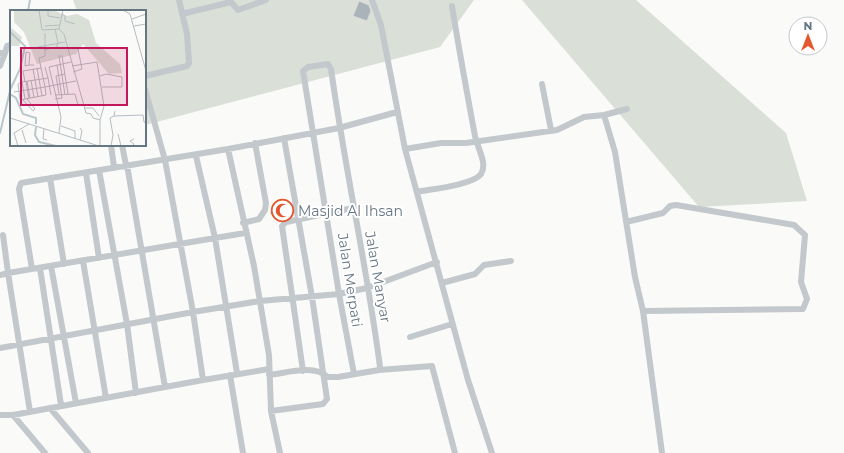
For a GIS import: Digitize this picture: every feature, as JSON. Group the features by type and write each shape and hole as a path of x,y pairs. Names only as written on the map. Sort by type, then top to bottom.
{"street":[{"path":"146,76 187,66 189,63 187,34 179,0"},
{"path":"182,14 231,2 238,10 266,0"},
{"path":"372,0 380,26 405,149 437,262 452,324 491,453"},
{"path":"417,192 467,182 478,178 482,173 484,166 476,141 452,6"},
{"path":"0,66 2,53 7,46 10,46"},
{"name":"Jalan Merpati","path":"331,69 328,64 308,67 303,71 327,215 338,294 354,374"},
{"name":"Jalan Manyar","path":"331,69 339,128 375,329 380,366 379,370"},
{"path":"542,84 551,130"},
{"path":"146,93 165,160 193,312 203,380"},
{"path":"405,149 441,143 476,141 564,128 584,117 604,115 627,109"},
{"path":"32,269 19,189 21,184 25,181 196,156 255,143 313,134 397,112"},
{"path":"604,115 615,152 635,277 643,311 662,453"},
{"path":"271,411 323,404 326,402 312,297 284,138"},
{"path":"243,223 259,219 265,210 266,203 255,143"},
{"path":"111,146 114,167"},
{"path":"122,146 155,319 165,387"},
{"path":"228,150 245,233 254,266 269,354 271,411 280,453"},
{"path":"196,156 216,238 237,374"},
{"path":"99,170 126,324 136,393"},
{"path":"86,173 99,258"},
{"path":"50,178 64,264"},
{"path":"626,222 663,213 670,206 676,205 794,226 805,235 801,282 807,299 803,309 643,311"},
{"path":"303,371 282,228 286,222 327,215 353,208"},
{"path":"0,275 245,233"},
{"path":"3,235 18,346 30,412"},
{"path":"83,261 106,398"},
{"path":"442,283 475,274 484,265 511,261"},
{"path":"0,348 18,346 126,324 227,306 260,301 338,294 367,288 437,262"},
{"path":"51,266 62,337 76,403"},
{"path":"40,268 50,339 62,405"},
{"path":"410,337 452,324"},
{"path":"0,415 13,415 237,374 303,371 323,372 328,377 332,377 379,370 432,366 455,453"},
{"path":"230,375 243,453"},
{"path":"50,408 88,453"},
{"path":"13,415 45,453"}],"shaded area":[{"path":"73,0 474,0 440,47 146,125 146,10 77,10"},
{"path":"522,0 636,0 786,133 807,201 699,207"}],"building":[{"path":"359,1 369,5 371,11 367,21 353,16"},
{"name":"Masjid Al Ihsan","path":"284,200 292,207 293,215 279,222 270,213"}],"waterway":[{"path":"28,10 30,0"},
{"path":"0,133 10,91"}],"place":[{"name":"Masjid Al Ihsan","path":"283,211"}]}
